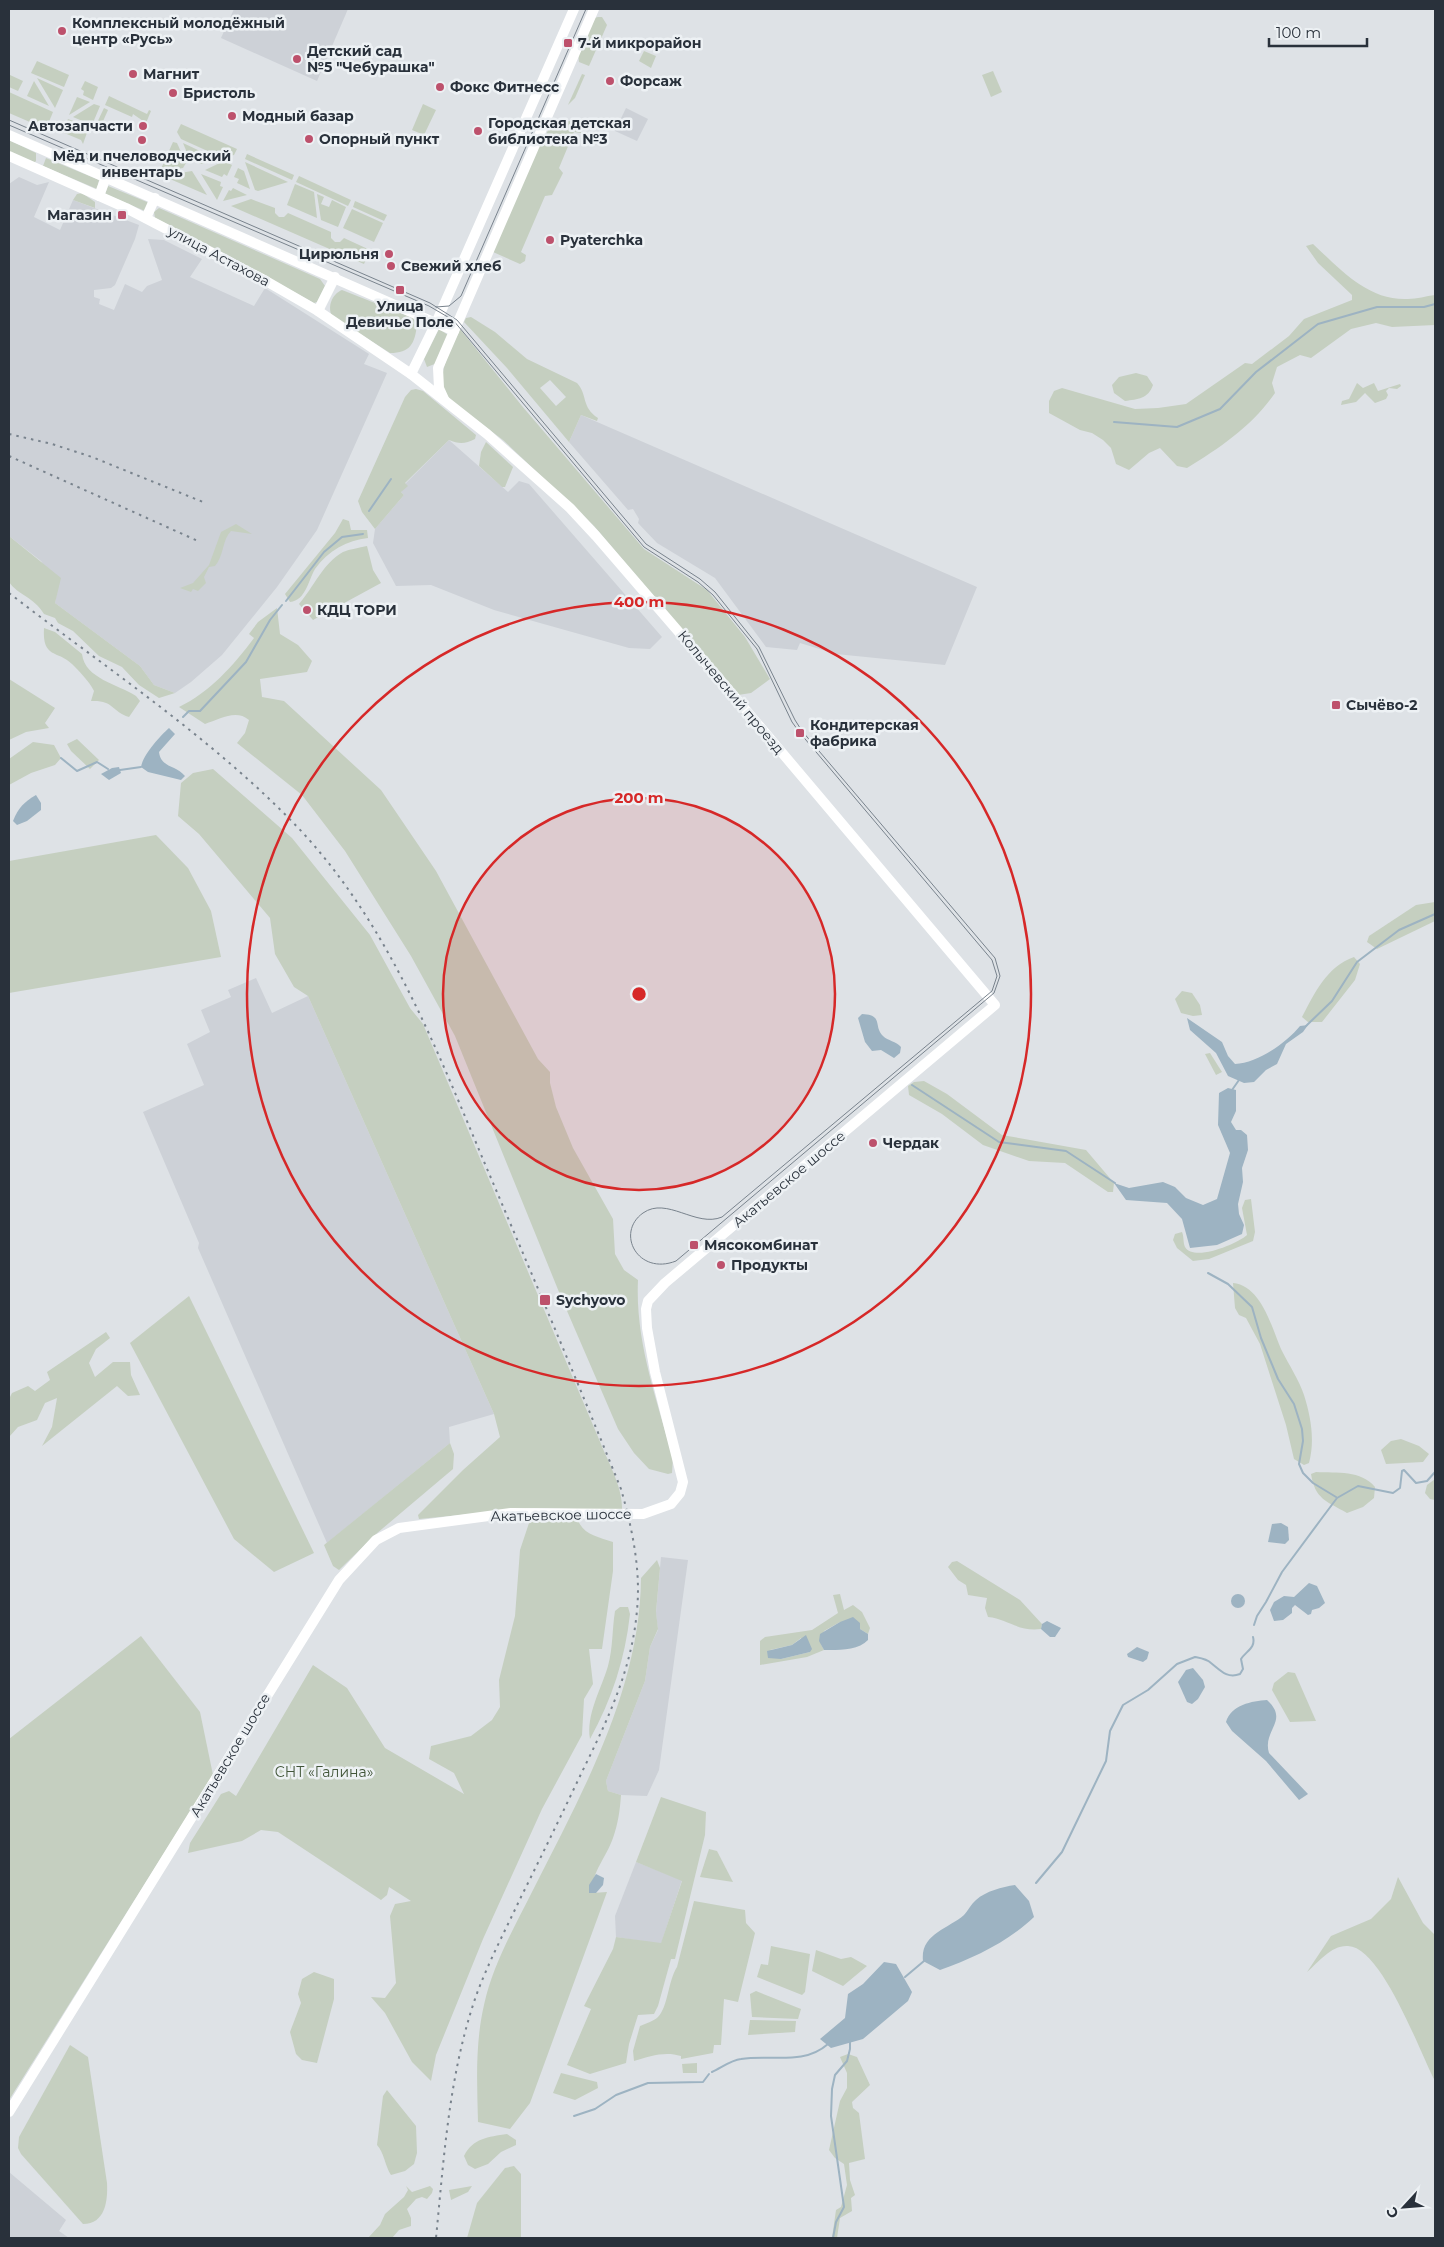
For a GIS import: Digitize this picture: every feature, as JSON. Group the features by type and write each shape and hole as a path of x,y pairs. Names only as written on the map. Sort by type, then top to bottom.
{"main road":[{"path":"414,377 438,318 574,9"},
{"path":"445,400 439,388 438,368 594,9"},
{"name":"улица Астахова","path":"9,135 335,277 438,318 454,331"},
{"path":"39,169 46,152"},
{"name":"улица Астахова","path":"9,156 99,196 211,250 318,311 414,377"},
{"path":"99,196 106,177"},
{"path":"146,218 155,198"},
{"path":"318,311 335,277"},
{"path":"414,377 438,368"},
{"name":"Колычевский проезд","path":"414,377 445,400 563,502 596,536 746,710 995,1005"},
{"name":"Акатьевское шоссе","path":"9,2112 192,1818 270,1688 339,1580 365,1550 376,1540 398,1528 425,1523 511,1513 643,1514 671,1504 680,1493 683,1482 650,1348 646,1309 648,1301 665,1282 995,1005"}],"shaded area":[{"name":"Детский сад №5 \"Чебурашка\"","path":"234,9 348,9 317,81 221,38"},
{"path":"626,108 648,119 637,141 615,131"},
{"path":"19,177 37,185 49,182 34,217 60,230 73,200 139,225 115,285 111,288 94,290 94,297 100,299 99,304 114,310 125,284 142,292 147,286 162,280 148,239 164,240 202,259 190,277 254,306 265,288 369,354 364,364 387,373 317,530 277,587 222,655 191,682 175,693 154,685 140,666 55,603 58,585 41,561 9,536 9,184"},
{"path":"581,415 977,587 945,665 836,654 800,643 797,650 766,647 715,578 657,543 638,523 639,519 633,509 628,510 569,442"},
{"path":"449,440 508,492 519,481 529,484 662,637 650,649 629,648 494,610 431,585 396,586 373,543 375,529 404,495 401,492 405,484"},
{"path":"256,978 272,1013 308,996 494,1414 449,1427 450,1443 327,1543 198,1248 199,1243 143,1112 204,1085 187,1044 210,1032 201,1010 231,997 228,990"},
{"path":"661,1557 688,1560 659,1770 647,1796 621,1795 608,1791 606,1781 645,1681 650,1647 658,1630 656,1613"},
{"path":"636,1862 682,1880 661,1944 616,1937 615,1916"},
{"path":"9,2172 66,2220 59,2231 69,2238 9,2238"}],"green space":[{"path":"602,17 607,25 589,66 579,62 578,53 594,18"},
{"path":"644,51 656,56 651,68 639,61"},
{"path":"37,61 69,75 64,87 31,73"},
{"path":"993,71 1002,92 991,97 982,75"},
{"path":"582,74 585,75 575,98 568,105"},
{"path":"10,75 23,81 18,91 9,87"},
{"path":"37,78 63,90 55,108"},
{"path":"34,81 49,106 27,96"},
{"path":"85,81 98,87 93,100 83,95 84,91 81,89"},
{"path":"9,92 53,112 46,129 9,113"},
{"path":"109,96 147,114 149,110 151,111 146,123 133,114 132,117 105,105"},
{"path":"77,97 90,102 69,115"},
{"path":"94,104 100,106 92,125 73,117"},
{"path":"423,104 436,110 424,135 412,130"},
{"path":"104,108 108,110 100,128 95,127"},
{"path":"68,119 89,127 83,144 81,140 62,132"},
{"path":"570,121 581,123 581,133 574,132 559,168 563,173 552,195 545,196 521,252 526,255 525,261 520,264 493,252 537,146 542,143 551,124"},
{"path":"181,124 237,149 234,155 223,158 181,139 177,132"},
{"path":"9,140 36,153 36,161 34,163 9,153"},
{"path":"173,142 177,143 186,163 183,168 160,171"},
{"path":"183,143 219,160 201,164 190,160"},
{"path":"247,154 294,175 292,180 245,159"},
{"path":"46,158 99,180 97,189 43,166"},
{"path":"224,161 232,165 227,176 224,174 222,177 205,170"},
{"path":"245,162 288,182 258,191 255,190"},
{"path":"238,168 244,171 250,189 237,183 239,179 234,177"},
{"path":"192,171 207,195 163,176"},
{"path":"201,174 221,182 220,186 223,187 217,200"},
{"path":"299,176 351,200 348,206 296,182"},
{"path":"295,184 314,192 317,218 287,205"},
{"path":"108,186 149,204 145,211 105,194"},
{"path":"233,188 247,195 223,201 229,190 231,191"},
{"path":"82,193 95,202 95,208 73,200 77,194"},
{"path":"317,194 324,197 321,204 329,207 332,200 346,207 338,227 321,220"},
{"path":"251,199 275,208 275,213 279,217 284,217 288,213 331,232 331,238 335,242 340,242 344,238 370,250 364,264 231,206"},
{"path":"355,201 387,215 384,221 353,207"},
{"path":"159,208 320,279 325,286 317,302 314,303 224,253 155,218 154,212"},
{"path":"352,209 383,223 374,242 343,228"},
{"path":"1313,244 1344,273 1367,289 1380,295 1415,299 1435,295 1435,325 1392,327 1376,323 1351,329 1311,358 1300,355 1277,367 1272,383 1275,393 1266,405 1235,435 1187,468 1177,466 1160,448 1149,453 1129,470 1116,464 1111,448 1103,440 1049,413 1049,401 1054,391 1062,388 1135,409 1186,404 1245,363 1252,364 1289,336 1304,319 1352,300 1352,295 1318,263 1306,246"},
{"path":"342,290 413,318 417,324 415,337 410,346 397,353 390,353 332,316 330,309 331,301"},
{"path":"471,317 495,332 527,359 577,383 583,392 589,410 598,418 597,421 581,415 569,442 507,368 464,322 466,318","holes":["550,380 566,397 556,406 540,388"]},
{"path":"439,329 448,335 437,363 427,367 424,359"},
{"path":"460,329 522,406 644,549 707,590 745,637 770,679 751,693 738,695 594,526 503,440 450,400 445,392 443,374 448,355"},
{"path":"1136,373 1147,376 1153,385 1145,396 1125,401 1114,393 1112,385 1119,377"},
{"path":"1357,383 1363,388 1374,383 1378,391 1400,384 1401,386 1397,389 1389,388 1386,391 1388,395 1386,399 1375,403 1365,393 1356,402 1341,405 1342,401 1349,399"},
{"path":"411,390 423,391 476,435 475,439 462,443 449,440 405,483 408,486 401,492 404,495 375,529 362,512 358,501 405,397"},
{"path":"486,442 513,467 505,487 502,487 479,466 481,452"},
{"path":"343,519 349,521 351,530 367,530 368,538 345,544 332,552 315,569 300,598 290,602 285,594 335,533"},
{"path":"236,524 252,534 231,531 226,539 218,562 215,566 209,567 204,577 206,583 198,591 193,589 191,592 180,588 193,583 209,565 221,532"},
{"path":"9,536 61,578 55,603 140,666 154,685 175,693 159,698 139,685 122,667 99,656 73,631 58,623 55,618 44,614 35,603 13,587 9,582"},
{"path":"367,546 373,570 381,583 313,620 299,604 319,576 330,562 343,552"},
{"path":"277,608 280,634 298,645 312,661 307,672 260,679 262,697 284,701 381,790 436,871 538,1059 550,1072 550,1083 556,1107 573,1148 613,1219 615,1254 624,1270 638,1280 638,1303 644,1348 648,1370 673,1458 672,1473 668,1474 649,1469 634,1453 618,1429 561,1297 455,1036 411,956 345,851 302,795 237,743 245,733 249,720 239,715 233,715 205,724 179,707 201,694 220,677 254,638 249,634 258,622"},
{"path":"44,628 55,632 82,654 84,662 96,675 136,696 140,701 129,717 104,702 91,701 94,691 92,687 72,664 48,649 44,638"},
{"path":"9,679 55,708 45,723 49,728 26,732 9,740"},
{"path":"77,739 99,760 90,769 71,751 67,744"},
{"path":"33,742 54,745 61,758 55,765 31,773 9,785 9,759"},
{"path":"213,769 292,838 370,935 410,1008 423,1024 615,1476 622,1502 622,1510 534,1508 419,1519 418,1515 463,1470 500,1437 494,1414 308,996 294,987 275,954 270,918 199,834 178,816 181,783 193,773"},
{"path":"156,835 188,868 211,911 221,957 9,993 9,861"},
{"path":"1435,902 1435,921 1377,949 1367,942 1369,936 1416,905"},
{"path":"1354,957 1360,964 1355,980 1322,1022 1308,1022 1302,1017 1322,982 1336,967"},
{"path":"1182,991 1192,993 1200,1005 1202,1015 1193,1016 1181,1013 1175,999"},
{"path":"1210,1053 1222,1072 1216,1075 1205,1054"},
{"path":"924,1081 947,1094 1002,1135 1086,1150 1114,1183 1113,1192 1108,1192 1065,1163 1029,1161 983,1145 942,1114 909,1095 908,1086 914,1082"},
{"path":"1251,1199 1255,1232 1253,1241 1209,1259 1193,1261 1177,1248 1173,1240 1175,1234 1182,1232 1185,1247 1197,1253 1216,1250 1242,1239 1247,1235 1242,1208 1245,1200"},
{"path":"1233,1283 1243,1286 1259,1300 1302,1389 1309,1412 1311,1429 1312,1446 1309,1463 1304,1465 1294,1459 1286,1425 1260,1344 1246,1318 1239,1315 1235,1308"},
{"path":"189,1296 314,1553 274,1572 234,1539 130,1343"},
{"path":"106,1332 110,1338 96,1349 89,1363 95,1377 113,1362 130,1362 131,1375 140,1395 128,1396 117,1386 42,1446 52,1427 57,1398 45,1403 37,1420 18,1427 9,1437 9,1399 12,1393 28,1386 35,1391 50,1380 47,1372"},
{"path":"1401,1439 1419,1446 1429,1454 1423,1462 1386,1464 1381,1450 1391,1441"},
{"path":"450,1443 454,1454 453,1469 376,1534 339,1570 333,1566 324,1545"},
{"path":"1316,1472 1356,1475 1363,1478 1375,1487 1374,1498 1363,1507 1347,1513 1327,1502 1315,1489 1311,1474"},
{"path":"1435,1479 1435,1500 1430,1499 1425,1493 1427,1485"},
{"name":"СНТ «Галина»","path":"541,1518 578,1520 580,1525 588,1532 613,1542 613,1571 602,1649 589,1649 593,1684 584,1699 582,1735 542,1809 483,1939 436,2055 431,2081 412,2062 385,2013 371,1997 385,1998 396,1983 390,1916 395,1904 411,1901 389,1887 387,1895 381,1900 278,1832 261,1830 242,1841 188,1853 190,1843 221,1794 229,1791 236,1796 313,1665 347,1688 385,1748 464,1794 454,1773 429,1759 431,1746 471,1736 492,1720 500,1707 499,1680 515,1616 520,1550 530,1520"},
{"path":"657,1560 660,1568 656,1612 658,1629 650,1647 645,1681 606,1781 608,1791 621,1795 620,1806 615,1833 596,1872 592,1893 607,1892 530,2103 510,2129 478,2122 478,2049 481,2020 488,1990 505,1946 570,1816 605,1740 631,1660 638,1620 641,1578"},
{"path":"957,1561 1020,1600 1042,1624 1041,1629 1026,1629 988,1617 985,1608 987,1598 968,1595 966,1585 958,1580 948,1567 952,1562"},
{"path":"840,1594 844,1610 853,1605 862,1612 870,1628 868,1634 840,1622 824,1631 821,1644 824,1650 807,1657 760,1665 760,1641 765,1637 812,1630 838,1613 833,1595","holes":["801,1638 810,1652 781,1659 770,1650 792,1645"]},
{"path":"620,1607 628,1607 630,1614 625,1647 611,1694 590,1739 589,1730 592,1711 610,1659 615,1611"},
{"path":"141,1636 200,1712 213,1775 9,2100 9,1739"},
{"path":"1288,1672 1295,1673 1316,1721 1290,1722 1272,1690 1274,1683"},
{"path":"661,1797 706,1812 705,1835 675,1959 671,1959 654,2014 638,2015 629,2044 626,2063 590,2074 567,2065 591,2009 584,2006 613,1949 616,1937 661,1943 682,1881 636,1862"},
{"path":"709,1849 717,1851 733,1882 700,1877"},
{"path":"1398,1877 1423,1923 1435,1935 1435,2081 1399,2003 1374,1964 1361,1951 1348,1946 1336,1948 1307,1972 1331,1936 1371,1919 1391,1899"},
{"path":"694,1901 745,1910 746,1923 755,1933 738,2002 724,1999 721,2045 714,2045 713,2053 681,2059 681,2056 663,2054 634,2061 633,2051 640,2026 656,2018 664,2007 677,1967"},
{"path":"771,1946 810,1954 805,1992 802,1995 757,1977 761,1964 768,1965"},
{"path":"816,1950 841,1959 851,1957 867,1966 843,1986 812,1971"},
{"path":"314,1972 334,1979 334,1999 317,2063 302,2060 296,2054 290,2032 301,2003 298,1994 302,1979"},
{"path":"756,1991 801,2009 798,2019 752,2017 750,1994"},
{"path":"750,2020 796,2021 795,2032 748,2035"},
{"path":"70,2045 88,2057 107,2183 106,2204 101,2216 90,2223 83,2224 21,2154 18,2148 19,2137"},
{"path":"848,2054 857,2057 870,2085 852,2102 853,2108 859,2113 865,2159 849,2163 850,2180 855,2195 851,2198 852,2211 840,2218 837,2238 832,2238 836,2210 841,2207 847,2185 844,2164 835,2158 829,2150 840,2101 847,2088 847,2073 840,2057"},
{"path":"697,2063 697,2073 683,2073 682,2064"},
{"path":"561,2073 597,2082 598,2088 575,2100 553,2093"},
{"path":"387,2090 416,2126 417,2153 414,2164 405,2171 391,2175 377,2145 383,2096"},
{"path":"507,2134 516,2140 516,2145 501,2152 488,2164 475,2169 468,2165 464,2156 472,2145 482,2139"},
{"path":"514,2166 521,2174 521,2238 467,2238 477,2203 505,2168"},
{"path":"406,2186 412,2192 430,2186 433,2189 427,2199 422,2197 416,2199 407,2209 411,2218 411,2226 399,2230 392,2238 368,2238 380,2225 385,2214 404,2197 408,2190"},
{"path":"472,2186 468,2192 451,2200 449,2190"}],"water":[{"path":"169,728 175,734 159,752 160,757 166,764 185,776 181,780 148,772 141,767 148,751"},
{"path":"119,767 121,773 109,780 101,774 112,768"},
{"path":"36,795 41,803 41,810 27,821 17,825 13,821 17,812"},
{"path":"862,1014 873,1016 876,1019 883,1036 901,1047 900,1053 894,1058 881,1050 872,1051 865,1042 858,1018"},
{"path":"1187,1018 1222,1042 1228,1056 1235,1064 1244,1063 1262,1056 1287,1039 1300,1026 1308,1025 1303,1032 1286,1044 1277,1064 1266,1070 1254,1082 1244,1083 1228,1076 1216,1053 1190,1030"},
{"path":"1228,1088 1236,1090 1236,1111 1231,1122 1236,1130 1241,1130 1247,1135 1248,1150 1242,1168 1243,1182 1238,1204 1239,1214 1244,1225 1242,1234 1217,1245 1190,1248 1182,1219 1167,1203 1126,1200 1114,1183 1129,1188 1163,1182 1175,1187 1186,1198 1203,1205 1217,1199 1230,1153 1218,1125 1219,1093"},
{"path":"1281,1523 1288,1527 1289,1540 1285,1544 1268,1542 1272,1524"},
{"path":"1309,1583 1317,1586 1325,1603 1319,1608 1312,1610 1311,1614 1308,1615 1295,1605 1292,1608 1292,1613 1283,1620 1274,1621 1270,1610 1274,1602 1284,1596 1294,1597"},
{"path":"1235,1594 1241,1594 1245,1601 1241,1608 1235,1608 1231,1604 1231,1598"},
{"path":"853,1617 860,1623 860,1629 868,1634 868,1640 864,1644 853,1648 824,1650 819,1641 820,1634 840,1622"},
{"path":"1047,1621 1061,1628 1055,1637 1050,1637 1041,1629 1042,1624"},
{"path":"806,1635 812,1649 810,1652 781,1659 768,1658 767,1651 792,1645"},
{"path":"1137,1647 1149,1652 1147,1659 1143,1662 1128,1657 1127,1654"},
{"path":"1193,1668 1203,1680 1205,1687 1198,1699 1192,1704 1187,1702 1178,1682 1186,1670"},
{"path":"1267,1700 1276,1714 1276,1720 1269,1738 1269,1753 1308,1794 1299,1800 1266,1761 1232,1731 1226,1722 1237,1708 1255,1701"},
{"path":"596,1874 604,1878 603,1885 596,1893 589,1893 589,1885"},
{"path":"1015,1885 1029,1901 1034,1917 1024,1926 1002,1942 940,1970 923,1961 923,1952 926,1944 936,1933 958,1920 984,1894"},
{"path":"884,1962 896,1964 912,1992 908,2001 863,2039 831,2048 820,2039 845,2018 848,1994 863,1984"}],"waterway":[{"path":"1114,422 1177,427 1220,409 1256,372 1318,324 1377,307 1424,307 1435,304"},
{"path":"369,511 391,479"},
{"path":"286,601 324,552 342,537 363,534"},
{"path":"183,717 189,711 200,711 246,662 270,620 282,605"},
{"path":"61,758 77,771 97,762 108,769"},
{"path":"120,770 141,767"},
{"path":"1306,1026 1332,1001 1357,962 1399,930 1435,914"},
{"path":"1232,1090 1239,1080"},
{"path":"912,1085 999,1142 1066,1151 1115,1183"},
{"path":"1208,1273 1228,1284 1252,1307 1261,1338 1278,1379 1294,1404 1302,1429 1303,1441 1299,1464 1303,1473 1313,1483 1336,1497"},
{"path":"1254,1625 1257,1616 1282,1572 1337,1498 1358,1486 1393,1493 1400,1488 1402,1471 1404,1470 1416,1483 1427,1481 1435,1472"},
{"path":"1036,1883 1062,1852 1106,1761 1110,1731 1123,1705 1148,1690 1177,1664 1195,1657 1208,1661 1227,1675 1240,1674 1243,1669 1241,1659 1252,1647 1253,1637"},
{"path":"905,1977 924,1961"},
{"path":"833,2238 836,2222 844,2207 831,2116 832,2089 835,2075 847,2061 850,2040"},
{"path":"712,2072 737,2060 808,2055 828,2044"},
{"path":"574,2116 595,2109 616,2095 648,2083 703,2082 709,2074"}],"tram line":[{"path":"436,307 449,306 461,296 586,9"},
{"path":"9,120 430,303 457,320 646,544 700,579 715,592 759,647 802,731 995,958 1000,976 994,993 676,1261 663,1264 651,1263 641,1258 635,1250 631,1241 631,1231 635,1221 643,1213 652,1209 662,1208 702,1219 722,1217 992,991 997,976 992,960 800,733 792,722 757,649 713,595 698,582 644,547 453,320 429,306 9,125"}],"railway":[{"path":"9,434 52,444 92,457 203,502"},
{"path":"9,456 198,541"},
{"path":"9,593 161,707 235,768 303,833 334,870 361,908 386,949 429,1033 588,1407 621,1489 625,1504 635,1549 638,1579 637,1610 630,1653 609,1715 497,1947 476,1996 459,2055 454,2085 445,2146 436,2238"}],"place":[{"name":"Комплексный молодёжный центр «Русь»","path":"62,31"},
{"name":"7-й микрорайон","path":"568,43"},
{"name":"Детский сад №5 \"Чебурашка\"","path":"297,59"},
{"name":"Магнит","path":"133,74"},
{"name":"Форсаж","path":"610,81"},
{"name":"Фокс Фитнесс","path":"440,87"},
{"name":"Бристоль","path":"173,93"},
{"name":"Модный базар","path":"232,116"},
{"name":"Автозапчасти","path":"143,126"},
{"name":"Городская детская библиотека №3","path":"478,131"},
{"name":"Опорный пункт","path":"309,139"},
{"name":"Мёд и пчеловодческий инвентарь","path":"142,140"},
{"name":"Магазин","path":"122,215"},
{"name":"Pyaterchka","path":"550,240"},
{"name":"Цирюльня","path":"389,254"},
{"name":"Свежий хлеб","path":"391,266"},
{"name":"Улица Девичье Поле","path":"400,290"},
{"name":"КДЦ ТОРИ","path":"307,610"},
{"name":"Сычёво-2","path":"1336,705"},
{"name":"Кондитерская фабрика","path":"800,733"},
{"name":"Чердак","path":"873,1143"},
{"name":"Мясокомбинат","path":"694,1245"},
{"name":"Продукты","path":"721,1265"},
{"name":"Sychyovo","path":"545,1300"}]}
